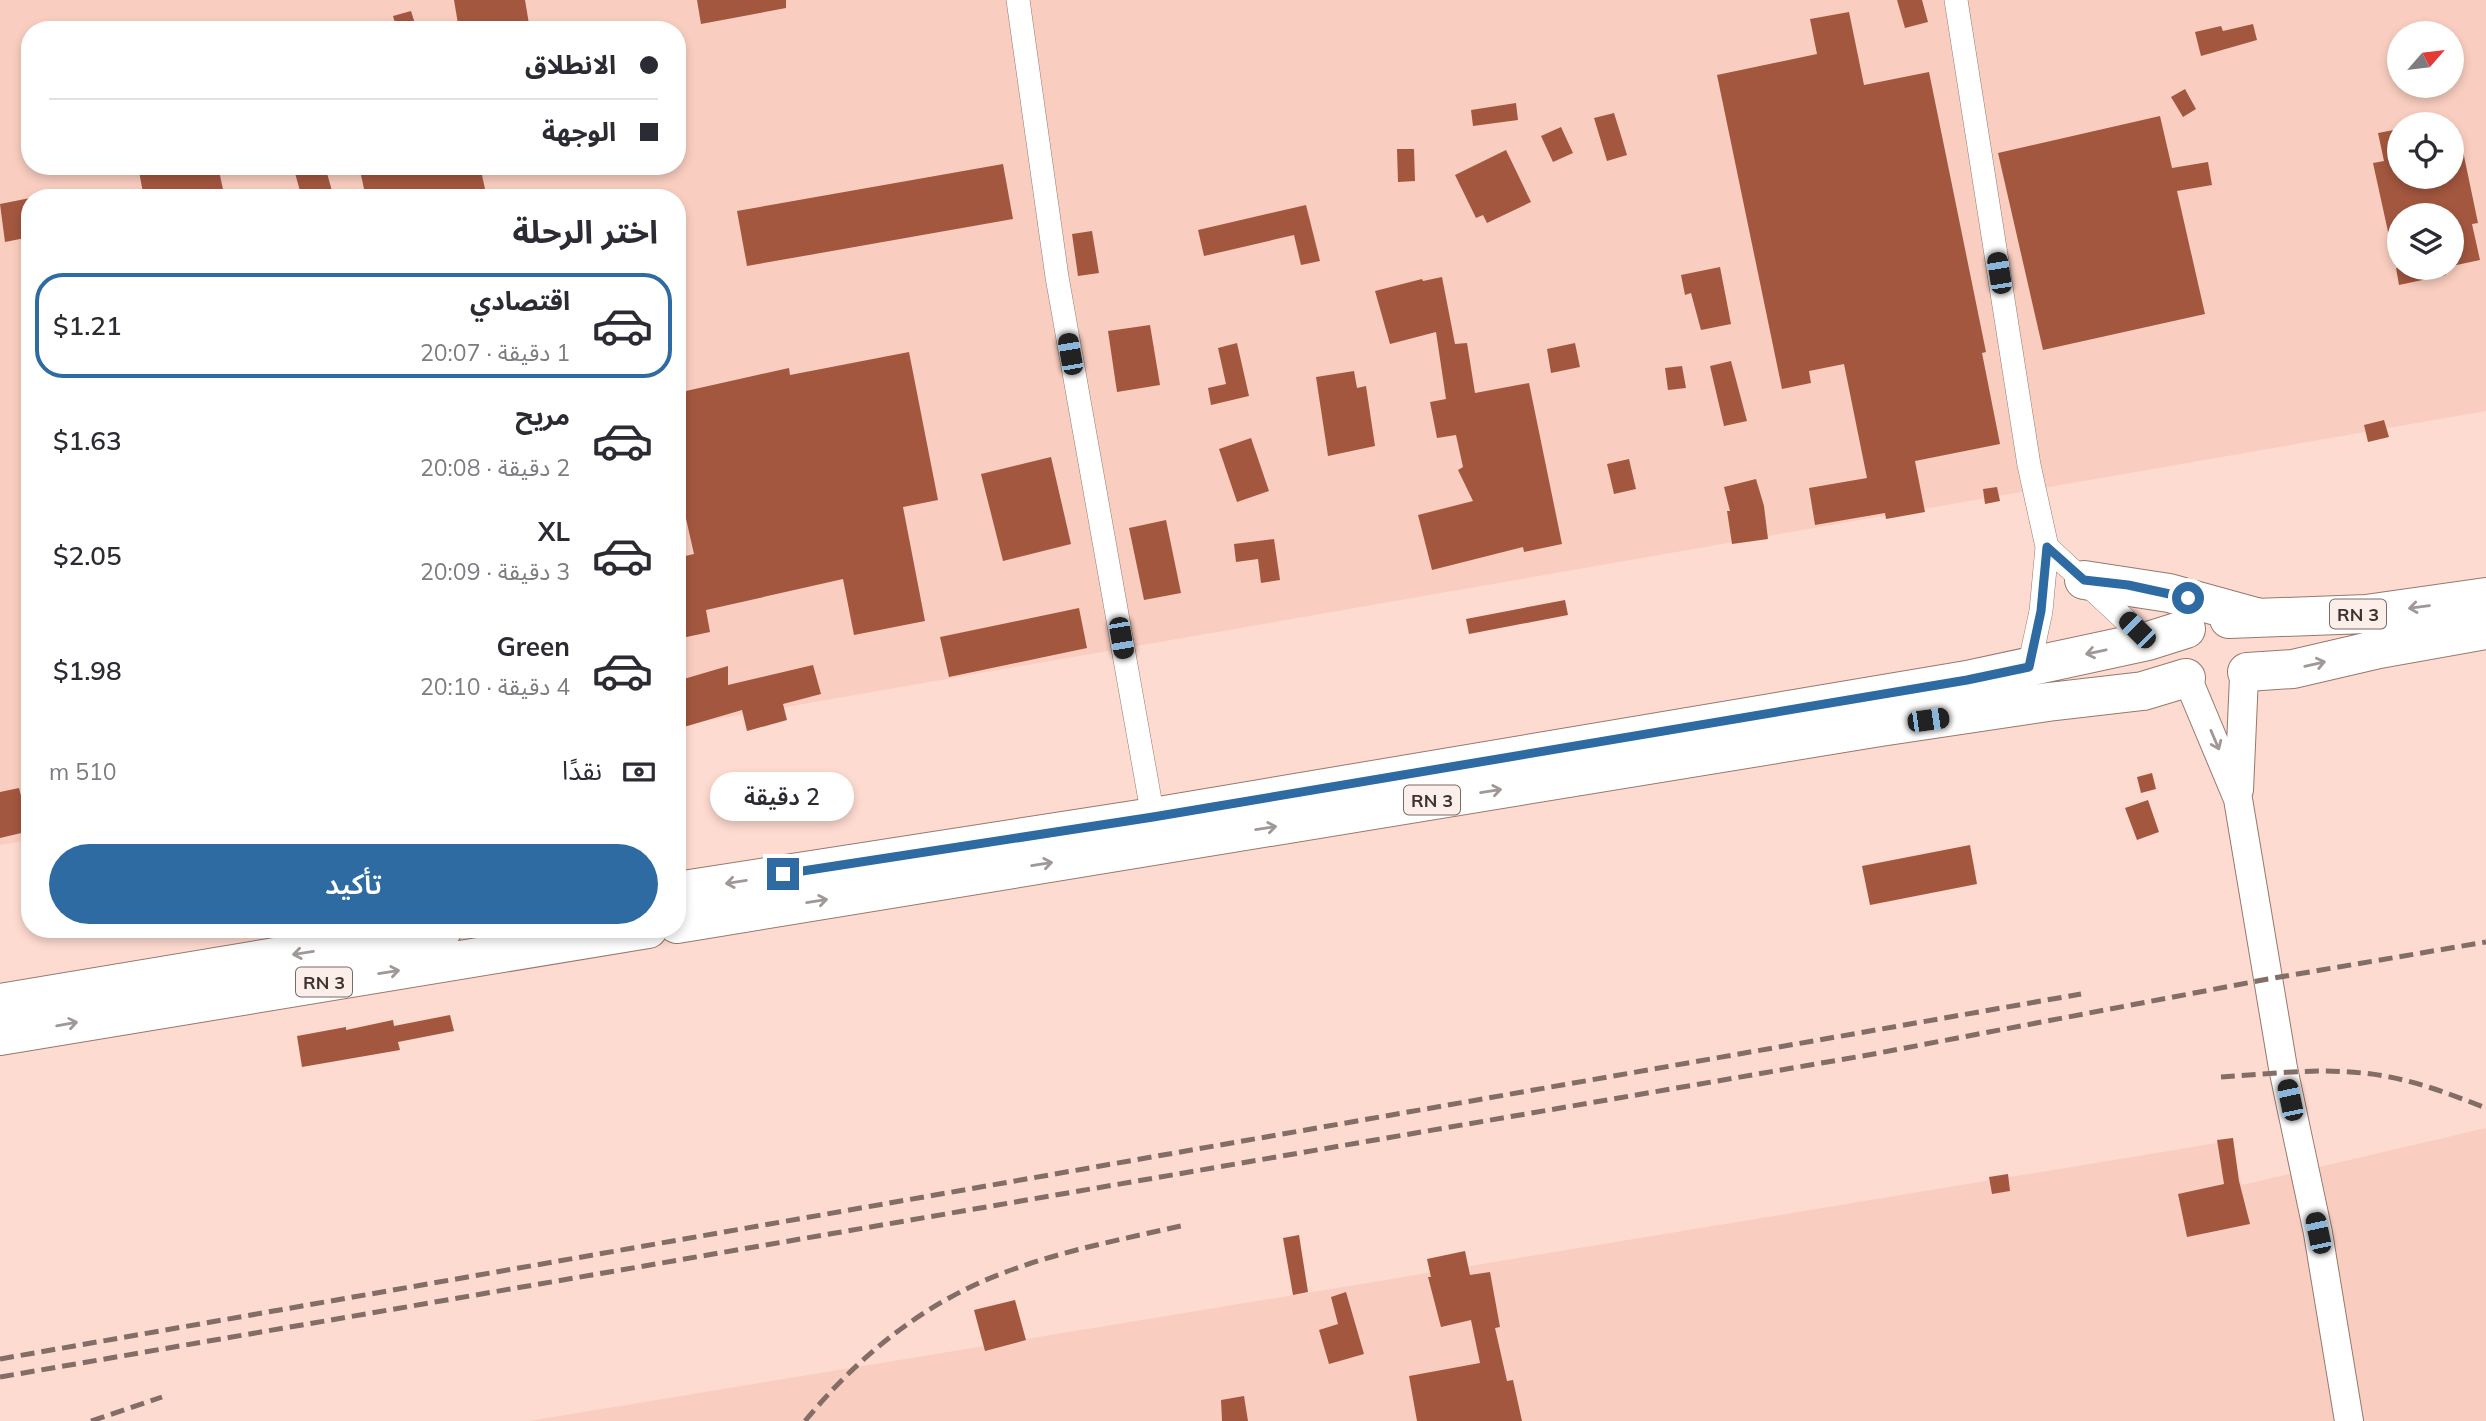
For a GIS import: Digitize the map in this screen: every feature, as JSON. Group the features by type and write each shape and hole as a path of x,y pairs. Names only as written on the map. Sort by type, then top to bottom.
{"highway":[{"path":"2084,580 2169,593 2245,619"},
{"name":"RN 3","path":"2245,619 2366,614 2486,597"},
{"path":"2206,617 2245,619 2240,626 2252,648 2252,660 2246,675 2232,687 2218,692 2203,690 2188,680 2180,669 2177,649 2186,629 2206,617"},
{"name":"RN 3","path":"686,890 1153,817 1954,682 2148,641 2186,629"},
{"name":"RN 3","path":"2246,675 2293,669 2379,649 2486,630"},
{"name":"RN 3","path":"686,923 1880,727 2143,691 2188,680"},
{"name":"RN 3","path":"0,1003 389,938"},
{"name":"RN 3","path":"0,1036 594,938"}],"street":[{"path":"1018,0 1057,276 1153,817"},
{"path":"1956,0 2029,465 2047,547 2041,611 2029,667"},
{"path":"2047,547 2148,641"},
{"path":"2246,675 2238,799 2283,1068 2318,1233 2349,1421"},
{"path":"2188,680 2238,799"}],"shaded area":[{"path":"0,0 2486,0 2486,411 686,724 686,189 21,189 21,842 0,845"},
{"path":"2486,1128 2486,1421 529,1421 2229,1141 2242,1185"}],"building":[{"path":"454,0 525,0 528,21 458,21"},
{"path":"697,0 786,0 786,8 701,24"},
{"path":"1897,0 1922,0 1928,22 1905,28"},
{"path":"411,11 414,21 394,21 393,16"},
{"path":"1849,12 1864,85 1929,72 1986,352 1982,353 2000,444 1915,461 1925,512 1886,519 1885,513 1815,525 1809,488 1867,478 1844,364 1809,371 1811,383 1782,389 1717,75 1817,54 1810,19"},
{"path":"2253,24 2257,40 2201,56 2195,32 2221,26 2223,31"},
{"path":"2185,89 2196,109 2183,117 2171,97"},
{"path":"1516,103 1518,120 1473,126 1471,110"},
{"path":"1614,113 1627,155 1607,161 1594,118"},
{"path":"2160,116 2172,168 2208,162 2212,185 2177,191 2205,314 2043,350 1998,153"},
{"path":"1561,127 1573,153 1553,162 1541,136"},
{"path":"2387,131 2387,189 2464,189 2464,156 2478,223 2472,224 2480,260 2464,263 2464,203 2387,203 2387,227 2373,163 2384,161 2378,133"},
{"path":"1397,149 1414,149 1415,181 1398,182"},
{"path":"1506,150 1531,202 1487,223 1483,215 1476,218 1455,175"},
{"path":"1003,164 1013,219 747,266 737,211"},
{"path":"140,175 220,175 223,189 142,189"},
{"path":"296,175 328,175 331,189 299,189"},
{"path":"361,175 482,175 485,189 364,189"},
{"path":"21,200 21,239 5,242 0,204"},
{"path":"1306,205 1320,261 1301,265 1294,235 1204,256 1198,230"},
{"path":"1092,231 1099,273 1078,276 1072,234"},
{"path":"1720,267 1731,324 1701,330 1691,293 1685,295 1681,275"},
{"path":"1442,277 1455,344 1467,343 1475,393 1529,383 1562,544 1524,552 1523,547 1432,570 1418,515 1473,501 1458,470 1463,467 1456,435 1437,438 1430,402 1446,399 1436,332 1390,344 1375,291 1422,279"},
{"path":"2398,280 2422,280 2399,285"},
{"path":"1150,325 1160,385 1117,392 1108,331"},
{"path":"1237,343 1249,396 1211,405 1208,388 1226,384 1218,348"},
{"path":"1575,343 1580,367 1551,373 1547,349"},
{"path":"909,352 938,500 903,507 925,621 854,635 843,579 706,610 710,632 686,637 686,556 694,554 686,519 686,391 789,368 790,375"},
{"path":"1731,361 1747,421 1724,426 1710,366"},
{"path":"1682,366 1686,388 1668,390 1665,368"},
{"path":"1354,371 1357,388 1366,386 1375,446 1328,456 1316,377"},
{"path":"2384,420 2389,437 2368,442 2364,425"},
{"path":"1251,438 1269,491 1237,502 1219,449"},
{"path":"1051,457 1071,544 1003,561 981,474"},
{"path":"1629,459 1636,489 1614,494 1607,464"},
{"path":"1756,479 1764,506 1768,539 1732,544 1727,511 1730,511 1724,487"},
{"path":"1997,487 2000,501 1985,504 1983,489"},
{"path":"1166,520 1181,593 1144,600 1129,528"},
{"path":"1274,539 1280,580 1261,583 1258,559 1236,562 1234,544"},
{"path":"1565,600 1568,615 1469,634 1466,619"},
{"path":"1079,608 1087,648 949,677 940,637"},
{"path":"813,665 821,694 783,704 787,720 747,731 742,710 686,726 686,678 728,666 728,685"},
{"path":"2152,773 2156,789 2141,793 2137,777"},
{"path":"19,788 21,833 0,838 0,792"},
{"path":"2148,800 2159,832 2137,840 2125,808"},
{"path":"1970,845 1977,884 1870,905 1862,866"},
{"path":"450,1015 454,1031 398,1042 400,1050 302,1067 297,1036 346,1027 346,1030 393,1020 394,1026"},
{"path":"2233,1138 2239,1181 2250,1224 2187,1237 2178,1194 2224,1184 2217,1140"},
{"path":"2008,1174 2010,1191 1992,1194 1989,1177"},
{"path":"1299,1235 1308,1292 1293,1295 1283,1238"},
{"path":"1465,1251 1470,1275 1490,1272 1500,1327 1495,1328 1507,1381 1513,1380 1522,1421 1417,1421 1409,1376 1480,1363 1471,1320 1441,1327 1428,1277 1431,1277 1427,1259"},
{"path":"1346,1292 1364,1354 1329,1364 1319,1330 1338,1324 1331,1297"},
{"path":"1015,1300 1026,1340 985,1351 974,1310"},
{"path":"1244,1396 1248,1421 1222,1421 1221,1400"}],"railway":[{"path":"0,1377 1868,1055 2268,979 2486,942"},
{"path":"0,1359 2081,994"},
{"path":"2221,1077 2309,1071 2362,1073 2410,1082 2486,1108"},
{"path":"805,1421 849,1373 874,1351 899,1330 954,1295 1035,1262 1099,1244 1185,1225"},
{"path":"91,1421 162,1397"}],"route":[{"path":"783,874 1178,813 1967,680 2029,667 2041,611 2047,547 2084,580 2128,585 2188,598"}]}
